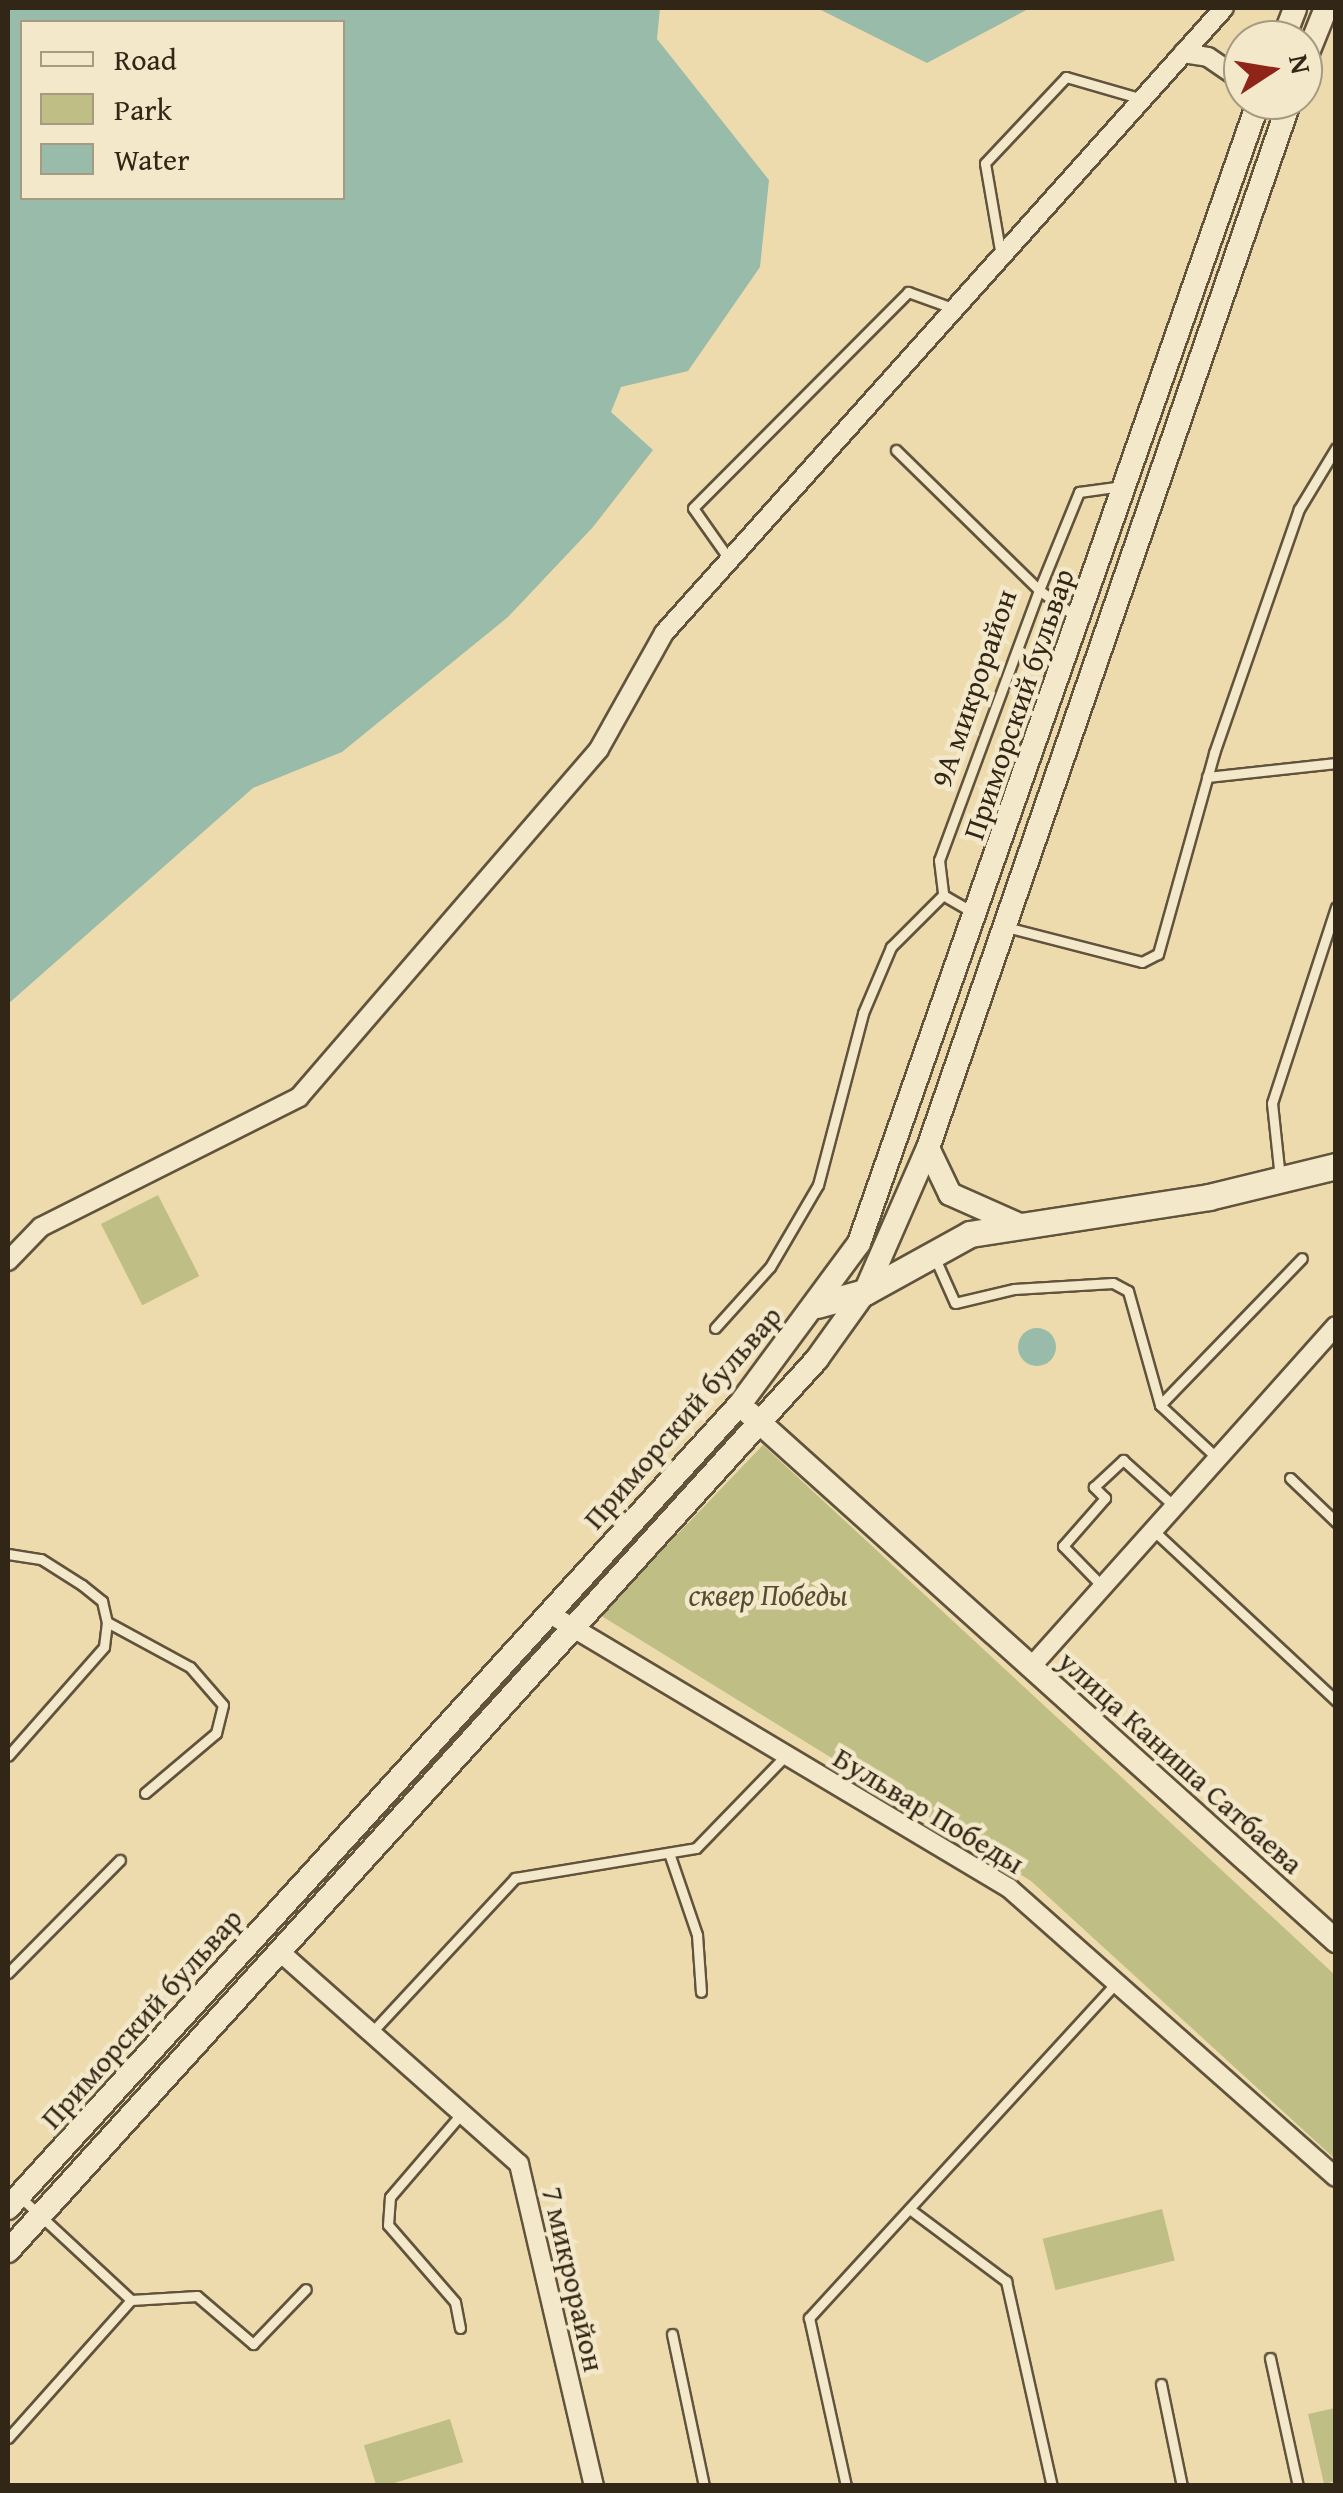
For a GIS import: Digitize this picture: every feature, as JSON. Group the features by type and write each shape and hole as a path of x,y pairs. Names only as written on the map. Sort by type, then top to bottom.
{"main road":[{"path":"817,1305 865,1292 931,1249 1020,1224 1280,1180 1336,1166"}],"street":[{"path":"8,1261 41,1227 299,1097 599,749 664,633 1224,8"},
{"path":"1183,54 1208,57 1223,67"},
{"name":"Приморский бульвар","path":"13,2202 740,1404 817,1305 888,1178 1250,120"},
{"name":"Приморский бульвар","path":"8,2251 758,1422 865,1292 928,1148 1283,120"},
{"path":"928,1148 950,1194 1020,1224"},
{"path":"1031,1667 1336,1326"},
{"name":"улица Каниша Сатбаева","path":"740,1404 1336,1941"},
{"name":"Бульвар Победы","path":"550,1614 1009,1888 1336,2177"},
{"name":"7 микрорайон","path":"279,1951 519,2164 594,2486"}],"lane":[{"path":"1002,257 985,163 1066,77 1142,100"},
{"path":"730,560 693,508 908,292 954,309"},
{"path":"1006,927 1142,962 1158,954 1208,777 1299,509 1336,448"},
{"name":"9А микрорайон","path":"896,450 1039,590 939,860 942,895"},
{"path":"1079,619 1039,590 1079,492 1124,486"},
{"path":"1208,777 1336,763"},
{"path":"716,1328 770,1268 818,1186 863,1013 891,946 942,895 978,914"},
{"path":"1280,1180 1272,1103 1336,907"},
{"path":"931,1249 954,1303 1014,1288 1113,1283 1128,1291 1160,1405 1216,1457"},
{"path":"1160,1405 1302,1258"},
{"path":"1102,1586 1064,1546 1105,1498 1094,1486 1123,1460 1173,1505"},
{"path":"1290,1478 1336,1522"},
{"path":"1152,1529 1336,1700"},
{"path":"8,1554 42,1559 82,1585 102,1601 107,1622 104,1647 8,1756"},
{"path":"107,1622 190,1667 223,1705 216,1733 145,1793"},
{"path":"372,2032 515,1878 696,1848 786,1755"},
{"path":"669,1853 696,1935 701,1992"},
{"path":"8,1973 120,1860"},
{"path":"846,2486 809,2318 1116,1983"},
{"path":"460,2328 455,2302 388,2225 390,2197 462,2113"},
{"path":"13,2202 40,2216 132,2300"},
{"path":"911,2210 1006,2282 1052,2486"},
{"path":"8,2438 132,2300 198,2296 253,2344 306,2288"},
{"path":"672,2334 704,2486"},
{"path":"1270,2358 1298,2486"},
{"path":"1161,2384 1182,2486"}],"green space":[{"path":"158,1195 199,1276 142,1305 101,1224"},
{"name":"сквер Победы","path":"763,1445 1335,1975 1335,2159 1031,1881 600,1615"},
{"path":"1162,2209 1175,2260 1055,2290 1043,2239"},
{"path":"1335,2408 1335,2481 1324,2484 1308,2414"},
{"path":"450,2419 463,2462 376,2486 364,2445"}],"water":[{"path":"8,8 660,8 657,39 769,180 760,267 688,371 621,387 611,412 653,450 593,527 508,617 342,752 253,788 8,1004"},
{"path":"817,8 1030,8 927,63"},
{"path":"1037,1328 1050,1334 1056,1347 1050,1360 1037,1366 1024,1360 1018,1347 1024,1334"}]}
